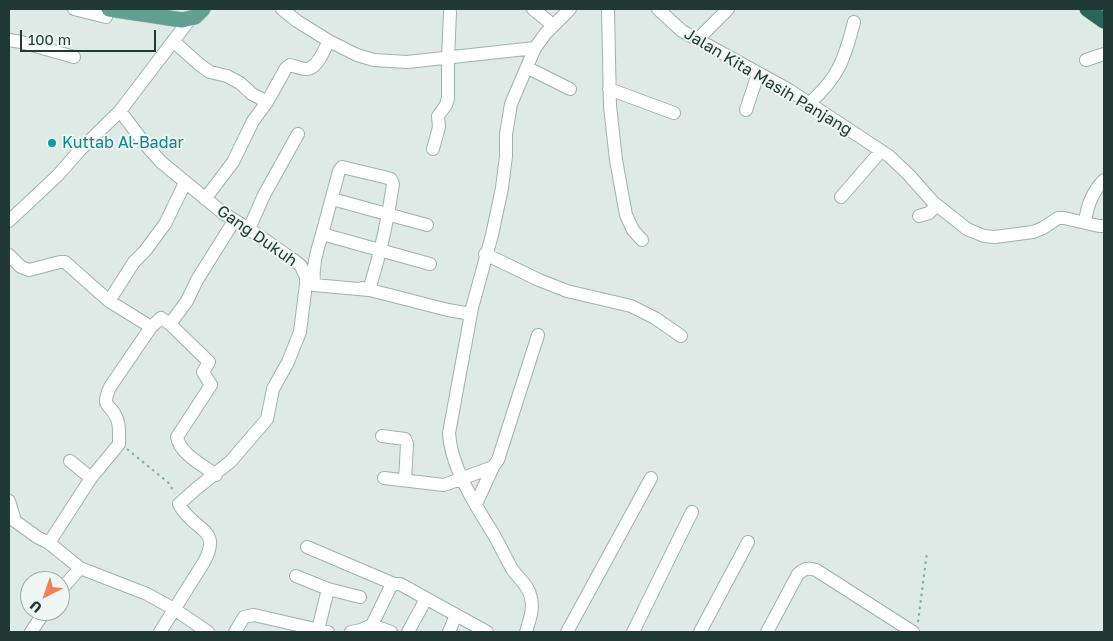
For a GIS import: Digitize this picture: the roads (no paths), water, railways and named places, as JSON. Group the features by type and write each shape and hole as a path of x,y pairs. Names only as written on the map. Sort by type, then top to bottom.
{"highway":[{"path":"1086,9 1104,21"}],"main road":[{"path":"108,13 182,20 190,19 203,9"}],"street":[{"path":"282,9 329,41 357,55 374,60 407,62 535,48"},
{"path":"534,9 553,25"},
{"path":"526,632 531,615 532,601 530,594 527,587 514,571 462,478 454,460 449,433 472,311 502,188 506,156 506,134 511,104 535,48 553,25 570,9"},
{"path":"608,9 609,89 615,151 623,204 629,224 642,240"},
{"name":"Jalan Kita Masih Panjang","path":"658,9 673,24 789,90 881,151 898,164 937,205 967,230 989,237 1033,232 1058,218 1104,226"},
{"path":"698,39 728,9"},
{"path":"82,10 108,13"},
{"path":"433,149 439,128 438,116 446,105 448,98 450,12"},
{"path":"9,221 58,175 80,150 120,111 190,19"},
{"path":"808,104 826,88 834,77 846,53 854,22"},
{"path":"9,40 74,57"},
{"path":"206,199 233,162 253,120 267,102 288,66 291,65 305,69 314,67 329,41"},
{"path":"173,42 210,72 226,76 240,83 252,94 267,102"},
{"path":"1086,60 1104,54"},
{"path":"528,68 570,89"},
{"path":"746,110 758,74"},
{"path":"609,89 674,112"},
{"name":"Gang Dukuh","path":"120,111 151,152 234,221 249,229 301,266 306,277 302,322 294,348 273,389 267,419 242,450 216,475 179,504 189,519 208,534 211,544 204,562 174,609"},
{"path":"249,229 264,194 298,134"},
{"path":"841,197 881,151"},
{"path":"369,290 381,251 389,215 393,184 391,179 342,167 339,171 315,258 314,285 369,290 448,310 472,311"},
{"path":"1085,222 1090,202 1097,188 1104,180"},
{"path":"108,301 134,262 145,251 165,224 186,183"},
{"path":"332,199 427,225"},
{"path":"919,216 929,213 937,205"},
{"path":"170,324 187,301 197,280 234,221"},
{"path":"322,234 430,264"},
{"path":"485,254 567,291 608,299 631,306 655,318 681,336"},
{"path":"9,256 21,267 29,270 65,262 108,301 152,327"},
{"path":"50,543 91,478 119,444 117,417 107,406 106,396 118,376 160,318 170,324 209,361 203,371 211,384 177,435 178,444 185,452 216,475"},
{"path":"476,504 498,460 538,335"},
{"path":"382,436 405,439 407,444 406,480"},
{"path":"70,461 91,478"},
{"path":"384,478 444,485 493,467"},
{"path":"567,632 651,478"},
{"path":"9,501 15,521 37,537 50,543 80,568 147,594 174,609 208,632"},
{"path":"633,632 692,512"},
{"path":"700,632 748,542"},
{"path":"307,547 394,584 400,584 487,632"},
{"path":"70,580 80,568"},
{"path":"766,632 798,574 802,570 810,568 916,628"},
{"path":"296,576 328,589 360,597"},
{"path":"352,632 372,625 390,588 394,584"},
{"path":"235,632 244,617 254,615 323,631 328,589"},
{"path":"408,632 426,599"},
{"path":"160,632 174,609"},
{"path":"448,632 456,615"},
{"path":"31,632 38,621"},
{"path":"372,625 391,632"}],"place":[{"name":"Kuttab Al-Badar","path":"52,143"}]}
